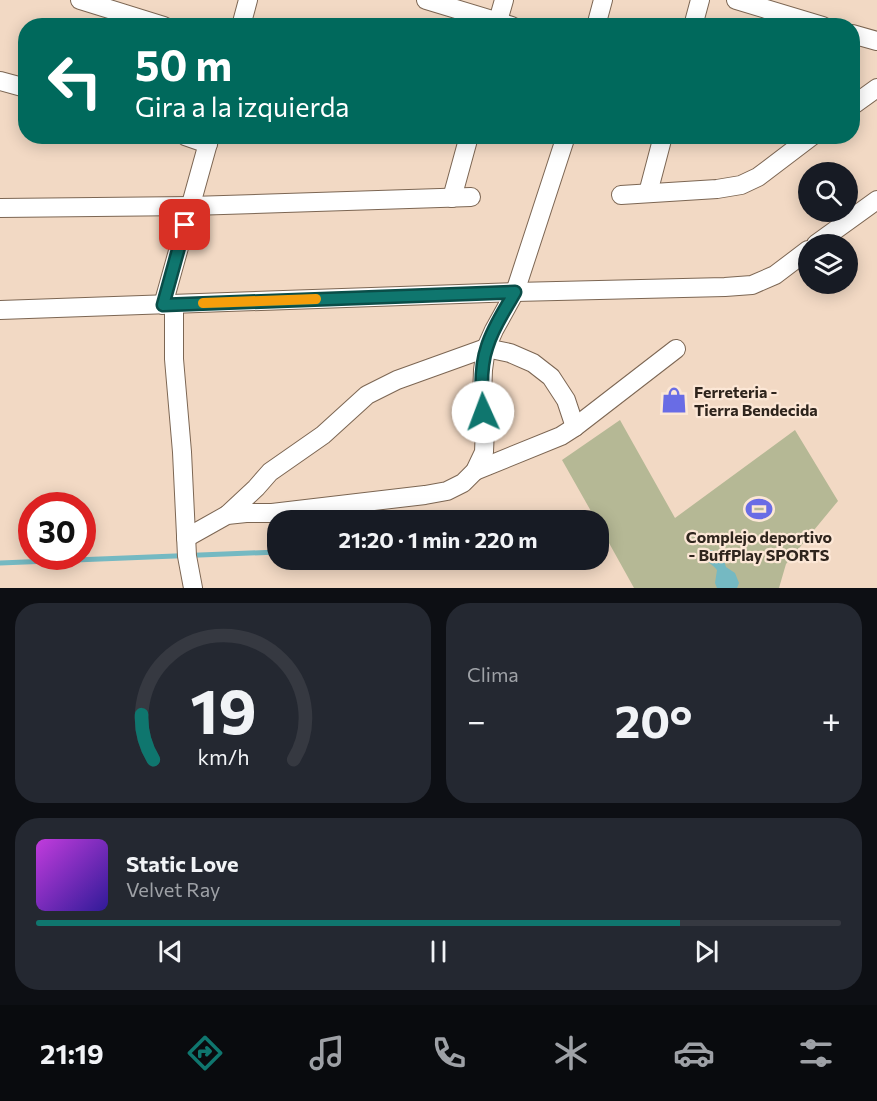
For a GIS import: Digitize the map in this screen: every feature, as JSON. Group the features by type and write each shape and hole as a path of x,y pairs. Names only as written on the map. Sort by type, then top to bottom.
{"street":[{"path":"80,0 138,18"},
{"path":"243,18 249,0"},
{"path":"426,0 488,18"},
{"path":"504,0 505,18"},
{"path":"598,18 603,0"},
{"path":"695,18 700,0"},
{"path":"736,0 796,18"},
{"path":"860,36 877,41"},
{"path":"0,81 18,86"},
{"path":"860,100 877,88"},
{"path":"187,588 188,561 182,452 168,304 208,144"},
{"path":"452,198 467,144"},
{"path":"227,515 272,513 436,493 447,491 463,483 475,471 484,452 485,428 482,396 486,348 515,292 563,144"},
{"path":"648,193 661,144"},
{"path":"621,195 717,189 741,185 758,177 801,144"},
{"path":"0,208 191,206 471,197"},
{"path":"830,234 877,200"},
{"path":"0,310 725,287 752,285 775,275 798,258"},
{"path":"186,537 227,515 270,472 329,430 376,390 397,380 486,348 510,353 533,363 551,377 566,400 575,427"},
{"path":"475,471 561,436 676,349"}],"green space":[{"name":"Complejo deportivo - BuffPlay SPORTS","path":"620,420 675,518 795,430 838,501 786,564 779,588 634,588 609,543 609,510 590,510 562,460"}],"water":[{"path":"711,550 722,555 726,567 735,573 739,583 737,588 717,588 715,583 717,570 705,557 707,551"}],"waterway":[{"path":"0,563 267,552"}],"slow traffic":[{"path":"203,303 316,299"}],"place":[{"name":"Ferreteria - Tierra Bendecida","path":"674,400"},
{"name":"Complejo deportivo - BuffPlay SPORTS","path":"759,509"}],"route":[{"path":"185,225 163,305 515,292 486,348 483,370 483,412"}]}
